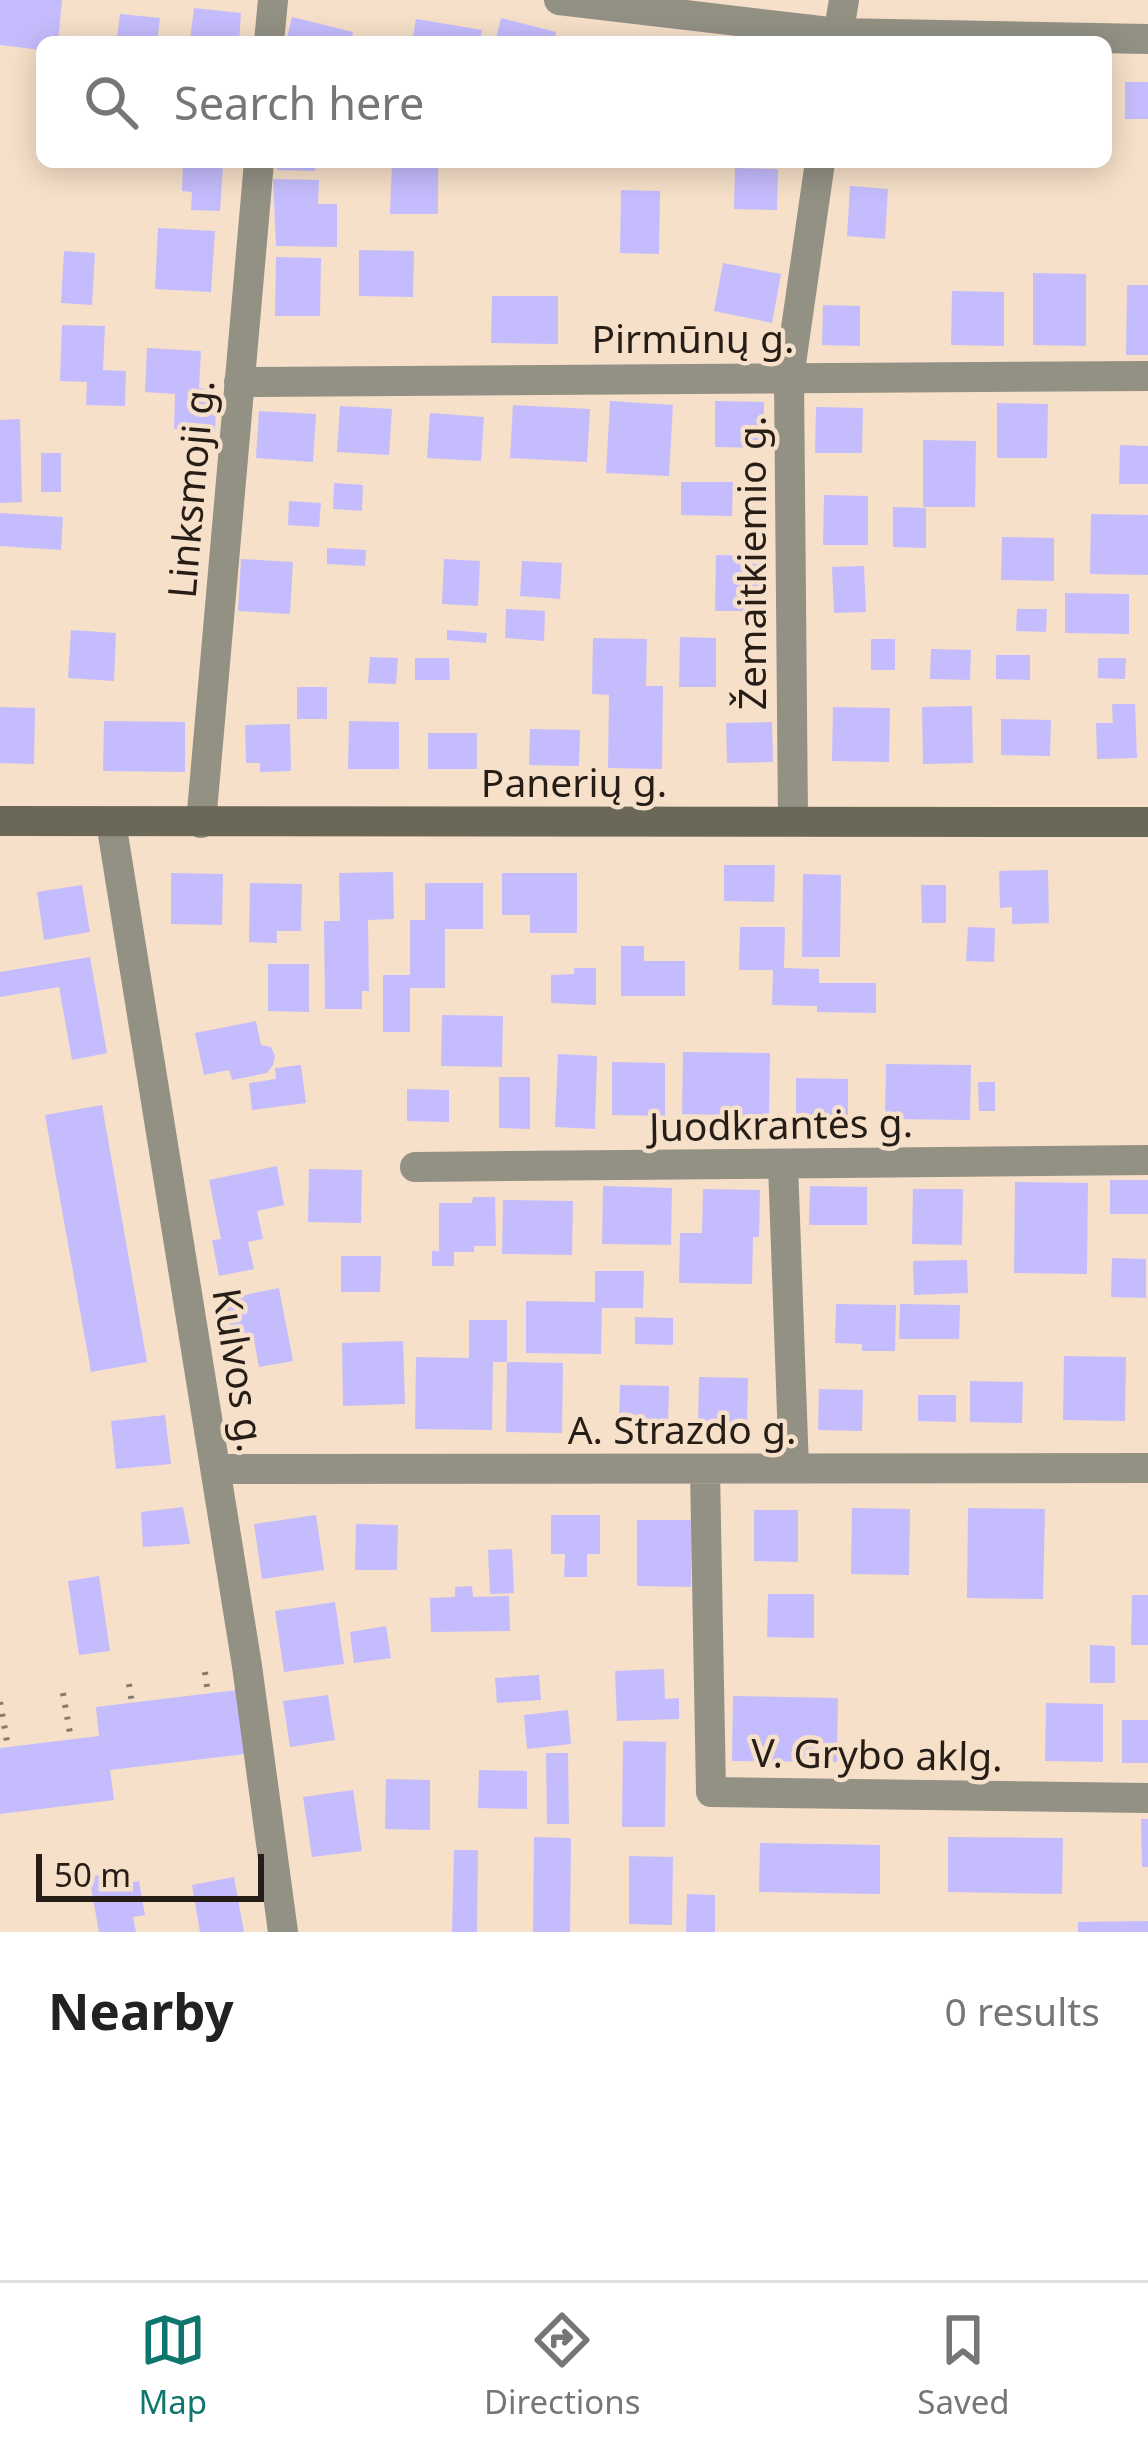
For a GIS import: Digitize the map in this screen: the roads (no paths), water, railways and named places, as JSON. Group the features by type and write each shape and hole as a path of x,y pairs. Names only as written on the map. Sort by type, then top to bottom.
{"main road":[{"name":"Panerių g.","path":"0,821 1148,822"}],"street":[{"path":"270,36 273,0"},
{"path":"559,0 823,36"},
{"path":"838,36 844,0"},
{"path":"1112,39 1148,39"},
{"name":"Linksmoji g.","path":"201,823 258,168"},
{"name":"Žemaitkiemio g.","path":"793,821 789,377 819,168"},
{"name":"Pirmūnų g.","path":"239,382 1148,376"},
{"name":"Kulvos g.","path":"112,822 216,1469 283,1932"},
{"name":"Juodkrantės g.","path":"415,1166 1148,1160"},
{"path":"783,1164 794,1468"},
{"name":"A. Strazdo g.","path":"216,1469 1148,1468"},
{"name":"V. Grybo aklg.","path":"705,1470 711,1792 1148,1798"}]}
